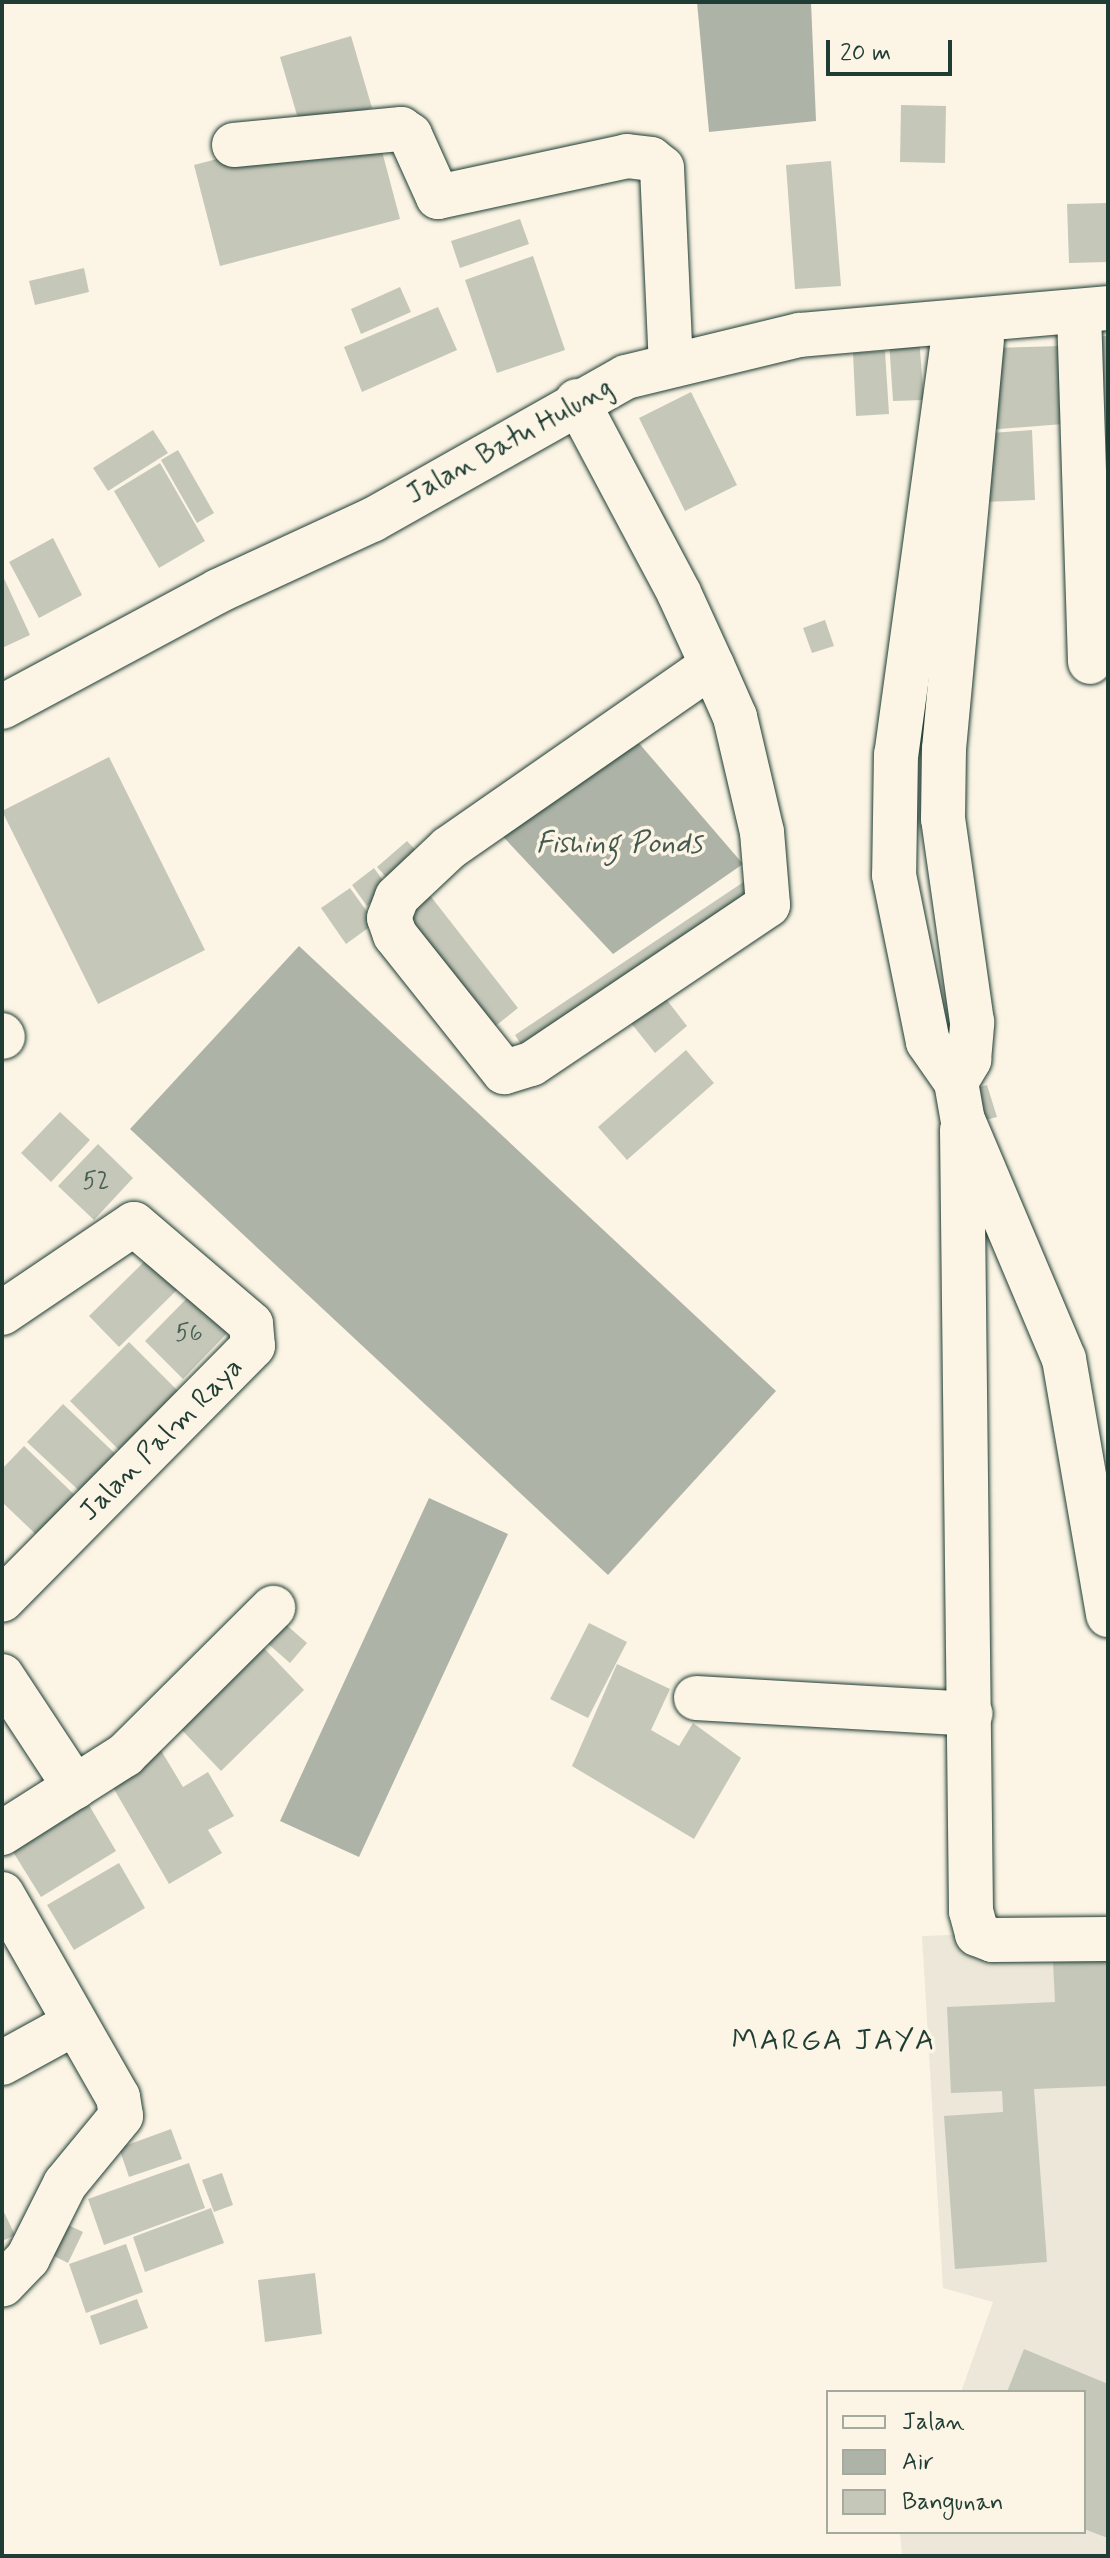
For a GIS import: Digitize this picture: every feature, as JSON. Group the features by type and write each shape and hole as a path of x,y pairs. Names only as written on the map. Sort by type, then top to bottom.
{"street":[{"path":"234,145 401,129 438,197 627,156 651,159 662,168 671,364"},
{"path":"1090,662 1094,310"},
{"name":"Jalan Batu Hulung","path":"2,707 218,591 372,520 577,401 671,364 800,335 969,325 1094,310"},
{"path":"969,325 944,749 944,832 972,1022 969,1060 960,1101 977,1934 1012,1943 1108,1939"},
{"path":"577,401 712,665 735,717 762,832 768,905 531,1064 504,1072 395,935 389,918 397,897 449,848 712,665"},
{"path":"960,1101 1064,1359 1108,1615"},
{"name":"Jalan Palm Raya","path":"2,1313 134,1224 251,1324 253,1346 2,1600"},
{"path":"2,1833 125,1755 273,1608"},
{"path":"2,1676 75,1787"},
{"path":"696,1698 971,1714"},
{"path":"2,1894 75,2023 121,2116 65,2184 28,2258 2,2285"},
{"path":"2,2063 75,2023"}],"shaded area":[{"path":"1108,1929 1108,2556 902,2556 900,2534 1086,2534 1086,2390 962,2390 993,2302 943,2288 922,1936"}],"water":[{"path":"697,2 811,2 816,121 709,132"},
{"name":"Fishing Ponds","path":"625,727 743,864 613,954 494,827"},
{"path":"299,946 776,1391 608,1575 130,1129"},
{"path":"429,1498 508,1534 359,1857 280,1821"}],"building":[{"path":"351,36 372,108 301,129 280,57"},
{"path":"901,105 946,106 945,163 900,162"},
{"path":"297,138 379,140 400,219 220,266 194,165"},
{"path":"831,161 841,286 795,289 786,165"},
{"path":"1108,203 1108,262 1069,263 1067,204"},
{"path":"520,219 529,244 460,268 451,241"},
{"path":"533,256 565,350 497,373 465,280"},
{"path":"84,268 89,292 35,305 29,281"},
{"path":"400,287 411,312 361,334 351,309"},
{"path":"438,307 457,350 362,392 344,347"},
{"path":"1108,336 1108,451 1093,452 1088,337"},
{"path":"919,338 924,400 893,401 889,340"},
{"path":"1061,346 1063,424 987,430 992,348"},
{"path":"885,351 889,414 856,416 853,353"},
{"path":"691,392 737,485 685,511 639,418"},
{"path":"153,430 168,453 108,491 93,468"},
{"path":"1032,430 1035,500 982,502 979,434"},
{"path":"178,450 214,513 197,523 161,460"},
{"path":"160,463 205,541 159,568 114,491"},
{"path":"53,538 82,595 39,618 9,562"},
{"path":"2,574 30,635 2,648"},
{"path":"825,620 834,646 812,653 803,628"},
{"path":"109,757 205,950 98,1004 2,811"},
{"path":"407,841 424,859 394,886 377,867"},
{"path":"374,868 389,889 367,906 352,885"},
{"path":"751,877 767,901 531,1059 515,1035"},
{"path":"350,888 375,923 346,944 321,908"},
{"path":"425,889 518,1008 483,1036 391,917"},
{"path":"660,991 687,1026 655,1053 627,1018"},
{"path":"686,1050 714,1083 627,1160 598,1127"},
{"path":"987,1085 997,1117 977,1122 967,1091"},
{"path":"60,1112 90,1140 51,1182 21,1153"},
{"path":"98,1144 133,1178 94,1220 58,1186"},
{"path":"150,1256 180,1287 119,1347 89,1316"},
{"path":"195,1290 233,1327 183,1379 145,1341"},
{"path":"129,1342 186,1399 127,1458 70,1401"},
{"path":"63,1404 125,1463 89,1500 27,1442"},
{"path":"24,1446 83,1503 45,1543 2,1502 2,1469"},
{"path":"275,1615 307,1643 290,1663 258,1635"},
{"path":"589,1623 627,1642 588,1718 550,1699"},
{"path":"261,1645 304,1690 221,1771 178,1726"},
{"path":"617,1664 670,1689 651,1730 679,1746 693,1723 741,1758 694,1839 572,1766"},
{"path":"159,1747 183,1787 208,1772 234,1816 208,1830 222,1853 169,1884 107,1777"},
{"path":"86,1800 116,1851 41,1897 10,1847"},
{"path":"119,1863 145,1908 74,1950 47,1905"},
{"path":"1108,1959 1108,2086 1034,2089 1047,2262 955,2269 944,2116 1003,2112 1002,2091 951,2093 947,2007 1055,2002 1053,1962"},
{"path":"171,2129 182,2159 129,2177 119,2148"},
{"path":"189,2163 205,2208 104,2245 88,2199"},
{"path":"222,2173 233,2205 214,2212 202,2180"},
{"path":"2,2208 15,2235 2,2241"},
{"path":"211,2208 224,2243 145,2272 133,2237"},
{"path":"62,2222 83,2232 68,2263 48,2253"},
{"path":"126,2244 143,2292 86,2313 69,2264"},
{"path":"315,2273 322,2334 265,2342 258,2280"},
{"path":"137,2299 148,2328 100,2345 90,2316"},
{"path":"1024,2349 1108,2384 1108,2538 1086,2530 1086,2390 1008,2390"}],"district":[{"name":"MARGA JAYA","path":"834,2041"}]}
